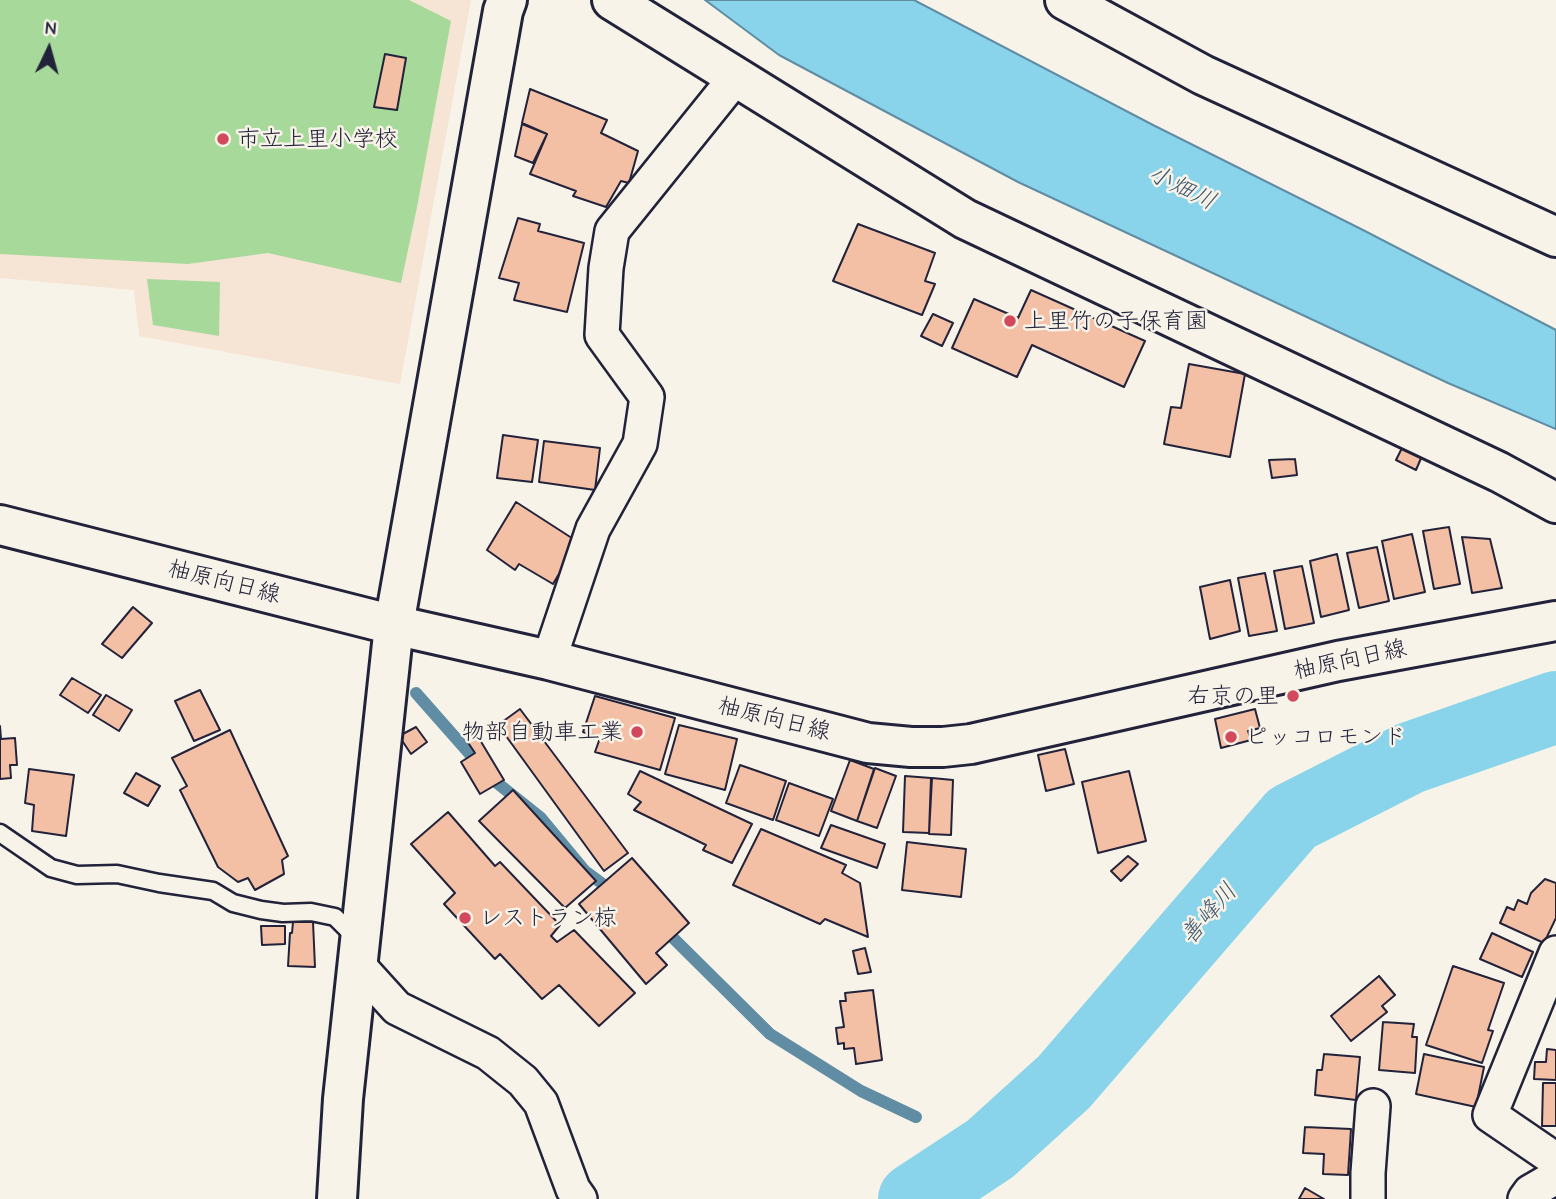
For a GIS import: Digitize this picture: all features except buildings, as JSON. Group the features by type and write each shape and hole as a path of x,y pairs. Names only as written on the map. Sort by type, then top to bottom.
{"street":[{"path":"612,0 965,219 1499,472 1556,503"},
{"path":"1065,0 1203,75 1556,237"},
{"path":"337,1199 343,1099 394,625 505,5"},
{"path":"549,660 593,529 640,444 647,397 602,335 612,231 736,77"},
{"name":"柚原向日線","path":"0,525 394,625 549,660 868,743 911,747 971,744 1338,661 1556,621"},
{"path":"1556,953 1490,1115 1556,1160"},
{"path":"359,954 397,1008 488,1053 523,1081 541,1103 579,1199"},
{"path":"1368,1199 1373,1106"},
{"path":"1525,1199 1530,1192 1556,1177"}],"lane":[{"path":"0,833 51,868 78,875 117,874 213,891 233,903 261,910 283,913 311,912 335,917 359,954"}],"shaded area":[{"name":"市立上里小学校","path":"0,0 471,0 400,384 139,336 134,290 0,278"}],"green space":[{"name":"市立上里小学校","path":"0,0 409,0 451,21 401,283 268,253 188,264 0,254"},
{"path":"147,279 220,282 219,336 153,325"}],"water":[{"name":"小畑川","path":"705,0 914,0 1556,330 1556,429 1448,383 1018,182 779,55"}],"waterway":[{"path":"416,693 491,778 541,818 585,871 615,893"},
{"name":"善峰川","path":"914,1199 990,1149 1064,1082 1292,818 1410,758 1556,707"},
{"path":"661,926 770,1034 861,1091 916,1117"}],"place":[{"name":"市立上里小学校","path":"223,139"},
{"name":"上里竹の子保育園","path":"1010,321"},
{"name":"右京の里","path":"1293,696"},
{"name":"物部自動車工業","path":"637,732"},
{"name":"ピッコロモンド","path":"1231,737"},
{"name":"レストラン椋","path":"465,918"}]}
